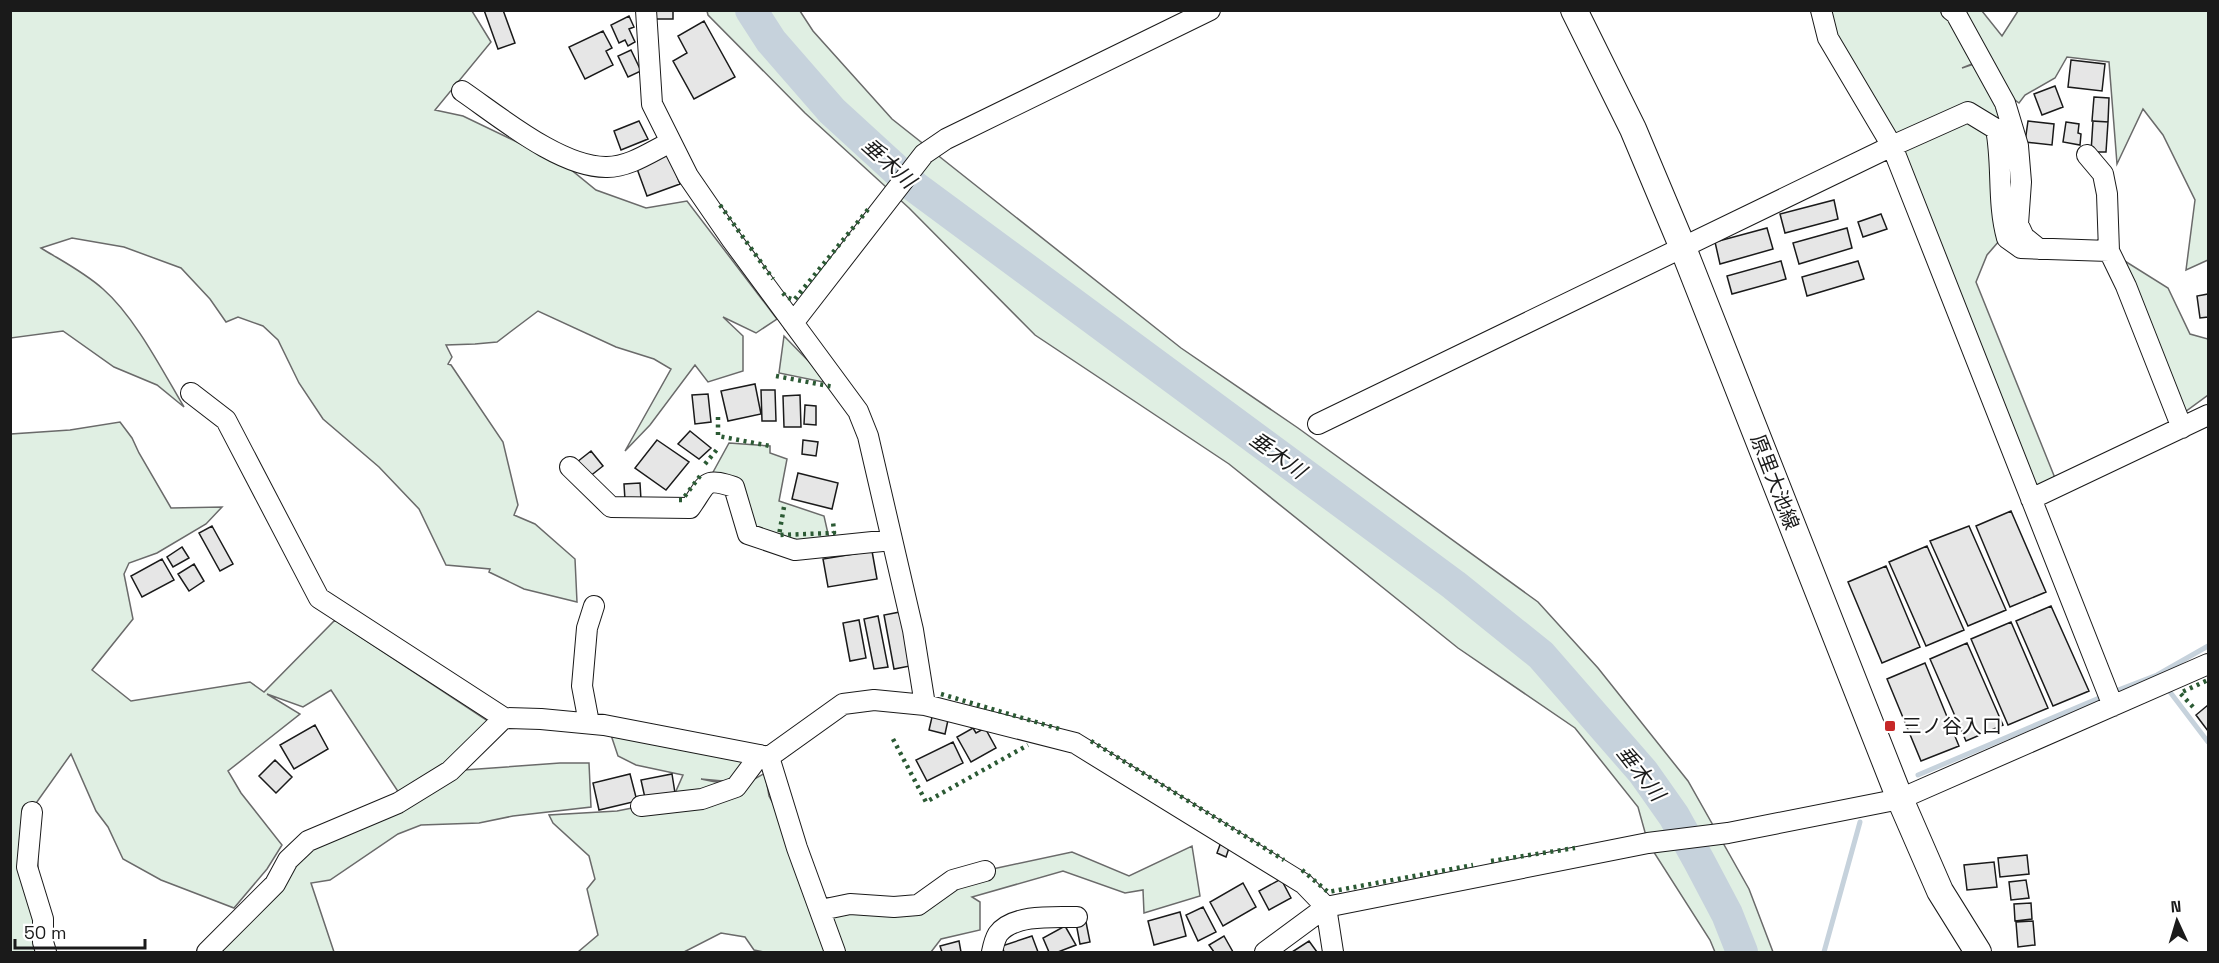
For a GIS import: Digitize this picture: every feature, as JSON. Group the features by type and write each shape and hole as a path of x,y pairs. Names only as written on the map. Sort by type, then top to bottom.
{"main road":[{"name":"原里大池線","path":"1574,10 1633,129 1683,248 1900,799 1940,891 1978,952"}],"street":[{"path":"646,10 652,104 688,176 732,240 858,411 868,436 913,630 925,705"},
{"path":"793,323 924,154 946,139 1210,10"},
{"path":"1821,10 1828,38 1892,146 2113,706"},
{"path":"1951,10 1956,14 2005,103 2018,146 2021,182 2018,224 2024,237 2039,249"},
{"path":"462,91 532,139 578,163 607,167 625,165 671,142"},
{"path":"1318,424 1892,146 1968,112 1996,129 2000,153 2001,215 2007,238 2021,248 2109,251"},
{"path":"2087,155 2103,174 2107,194 2109,251 2126,286 2182,428"},
{"path":"191,393 226,420 319,598 504,718 589,723 764,756"},
{"path":"2031,499 2208,415"},
{"path":"570,467 610,507 690,507 707,483 715,481 734,487 748,534 795,550 892,540"},
{"path":"589,723 582,687 587,628 594,606"},
{"path":"1265,952 1326,907 1648,843 1728,833 1900,799 2208,664"},
{"path":"641,806 702,799 736,787 764,756 843,705 874,700 925,705 1075,743 1304,884 1326,907 1333,952"},
{"path":"207,952 274,884 288,860 308,841 398,803 450,771 504,718"},
{"path":"764,756 835,952"},
{"path":"32,812 27,867 44,919 43,942 46,952"},
{"path":"821,910 850,904 894,907 918,905 953,880 986,871"},
{"path":"992,952 997,935 1010,924 1034,918 1077,917"}],"green space":[{"path":"10,11 472,11 491,42 435,110 463,116 515,141 570,169 596,190 646,208 687,201 777,319 756,333 723,317 743,336 743,371 708,382 695,365 650,425 625,451 671,369 654,359 616,347 538,311 497,342 446,345 452,357 448,364 451,365 503,442 518,505 514,515 535,524 575,559 577,602 524,589 489,572 490,569 446,565 419,509 379,467 323,419 299,383 278,340 263,326 238,317 226,322 210,299 181,268 124,247 72,238 41,248 88,277 115,301 147,345 184,407 157,385 114,367 63,331 11,338"},
{"path":"707,11 800,11 813,31 892,119 1181,348 1298,428 1538,602 1598,668 1688,781 1749,889 1773,952 1715,952 1710,940 1648,843 1638,807 1575,728 1458,648 1229,464 1035,335 909,208 805,113 708,15"},
{"path":"1822,11 1982,11 2002,36 2018,11 2208,11 2208,260 2186,270 2195,200 2163,135 2143,109 2117,164 2109,62 2067,57 2055,78 2025,95 2019,103 2007,94 1983,62 2014,155 2004,153 2006,233 1987,255 1976,282 2055,478 2032,488"},
{"path":"2120,258 2168,288 2190,334 2208,339 2208,395 2178,417"},
{"path":"784,336 826,379 823,382 779,373"},
{"path":"120,422 132,438 171,508 222,507 206,524 157,553 129,563 124,574 133,619 92,670 131,701 250,682 264,692 335,620 488,721 467,754 399,793 331,690 303,707 267,694 300,714 228,771 241,793 282,845 267,869 234,908 161,880 123,859 108,827 96,811 71,754 34,806 43,942 46,952 11,952 11,434 70,430"},
{"path":"729,443 770,446 770,453 787,459 779,501 824,516 829,538 789,541 748,534 740,484 712,474"},
{"path":"608,726 746,760 734,782 701,779 733,784 749,781 765,773 769,796 797,848 810,897 905,901 988,870 1072,852 1129,876 1192,846 1200,896 1144,913 1143,890 1125,893 1063,871 972,897 980,902 980,930 941,939 931,952 764,952 754,950 745,937 721,933 684,952 578,952 598,935 587,889 595,879 589,856 553,823 549,815 617,811 672,800 683,775 636,765 618,756"},
{"path":"589,763 591,807 513,816 479,823 421,825 398,834 330,880 311,883 334,952 207,952 300,849 450,771"}],"building":[{"path":"484,10 503,10 515,43 498,49"},
{"path":"651,10 673,10 673,19 652,19"},
{"path":"629,16 634,27 629,29 635,42 628,46 625,40 619,43 611,25"},
{"path":"704,21 735,77 694,99 673,61 687,53 678,36"},
{"path":"603,31 612,48 606,51 613,65 585,79 569,47"},
{"path":"631,50 641,71 628,77 618,56"},
{"path":"2071,60 2105,64 2102,91 2068,87"},
{"path":"2055,86 2063,107 2042,115 2034,94"},
{"path":"2094,97 2109,98 2108,122 2092,121"},
{"path":"639,121 648,139 621,150 614,131"},
{"path":"2028,121 2054,124 2052,145 2025,142"},
{"path":"2093,121 2108,122 2106,152 2091,152"},
{"path":"2066,122 2079,124 2080,145 2063,142"},
{"path":"669,155 680,184 647,196 636,166"},
{"path":"1834,200 1838,219 1785,233 1780,214"},
{"path":"1881,214 1887,229 1863,237 1858,222"},
{"path":"1767,228 1773,249 1720,264 1715,242"},
{"path":"1847,228 1852,248 1799,264 1793,243"},
{"path":"1781,261 1786,279 1732,294 1727,276"},
{"path":"1858,261 1864,279 1807,296 1802,277"},
{"path":"2208,294 2208,317 2200,318 2197,296"},
{"path":"755,384 761,414 728,421 721,391"},
{"path":"761,390 775,390 776,421 762,421"},
{"path":"708,394 711,422 695,424 692,395"},
{"path":"800,395 801,427 784,427 783,396"},
{"path":"805,405 816,406 816,425 804,424"},
{"path":"690,431 711,448 699,459 678,444"},
{"path":"657,440 689,462 666,490 635,468"},
{"path":"803,440 818,442 816,456 802,454"},
{"path":"591,451 603,466 589,477 577,462"},
{"path":"798,473 838,483 832,509 792,499"},
{"path":"640,483 641,500 625,500 624,484"},
{"path":"2011,511 2046,592 2010,607 1976,526"},
{"path":"212,526 233,564 220,571 199,533"},
{"path":"1969,526 2006,610 1968,626 1930,541"},
{"path":"1927,546 1964,630 1926,646 1889,562"},
{"path":"182,547 189,558 173,567 167,557"},
{"path":"872,551 877,579 828,587 823,559"},
{"path":"162,559 174,580 142,597 131,576"},
{"path":"194,564 204,581 189,591 178,574"},
{"path":"1886,566 1920,647 1882,663 1848,582"},
{"path":"2051,606 2089,691 2053,706 2016,621"},
{"path":"900,612 910,666 894,669 884,615"},
{"path":"878,616 888,667 874,669 864,619"},
{"path":"859,620 866,658 850,661 843,623"},
{"path":"2011,622 2048,708 2008,725 1971,639"},
{"path":"1967,643 2003,725 1966,741 1930,659"},
{"path":"1925,663 1959,746 1921,761 1887,679"},
{"path":"2208,705 2208,731 2196,715"},
{"path":"932,717 948,720 945,734 929,730"},
{"path":"315,725 328,749 294,769 280,745"},
{"path":"973,728 976,733 985,728 996,748 971,762 957,737"},
{"path":"953,742 963,763 927,781 916,760"},
{"path":"275,760 292,777 276,793 259,776"},
{"path":"630,774 637,801 599,810 593,783"},
{"path":"672,774 675,793 645,798 641,780"},
{"path":"1221,842 1230,845 1226,857 1217,853"},
{"path":"2027,855 2029,874 2000,877 1998,858"},
{"path":"1994,862 1997,887 1967,890 1964,865"},
{"path":"1281,879 1291,898 1269,910 1259,891"},
{"path":"2026,880 2029,898 2011,900 2009,882"},
{"path":"1243,883 1256,907 1223,926 1210,902"},
{"path":"2031,903 2032,919 2015,921 2014,904"},
{"path":"1203,907 1216,932 1198,941 1186,915"},
{"path":"1180,912 1186,936 1154,945 1148,921"},
{"path":"2033,921 2035,945 2018,947 2016,922"},
{"path":"1086,922 1090,942 1080,944 1076,923"},
{"path":"1065,926 1076,945 1058,952 1049,952 1043,938"},
{"path":"1032,936 1038,952 1004,952 1002,946"},
{"path":"1224,936 1233,952 1214,952 1209,945"},
{"path":"959,941 961,952 942,952 940,946"},
{"path":"1309,941 1317,952 1292,952"}],"waterway":[{"name":"垂木川","path":"751,10 771,41 832,111 915,187 1454,585 1541,655 1643,772 1674,816 1727,914 1742,952"},
{"path":"2113,692 2157,675 2208,646"},
{"path":"2167,688 2208,742"},
{"path":"1918,775 2104,696"},
{"path":"1824,952 1860,822"}],"hedge":[{"path":"720,205 773,279"},
{"path":"783,293 794,300 870,207"},
{"path":"776,376 834,387"},
{"path":"718,417 718,436 770,446"},
{"path":"705,464 719,447"},
{"path":"679,500 682,500 700,476"},
{"path":"784,507 779,535 834,533 833,521"},
{"path":"2193,707 2180,693 2208,680"},
{"path":"941,694 1063,730"},
{"path":"893,739 926,802 1028,745"},
{"path":"1091,741 1284,860"},
{"path":"1491,861 1575,848"},
{"path":"1302,870 1328,892 1473,865"}],"place":[{"name":"三ノ谷入口","path":"1890,726"}]}
